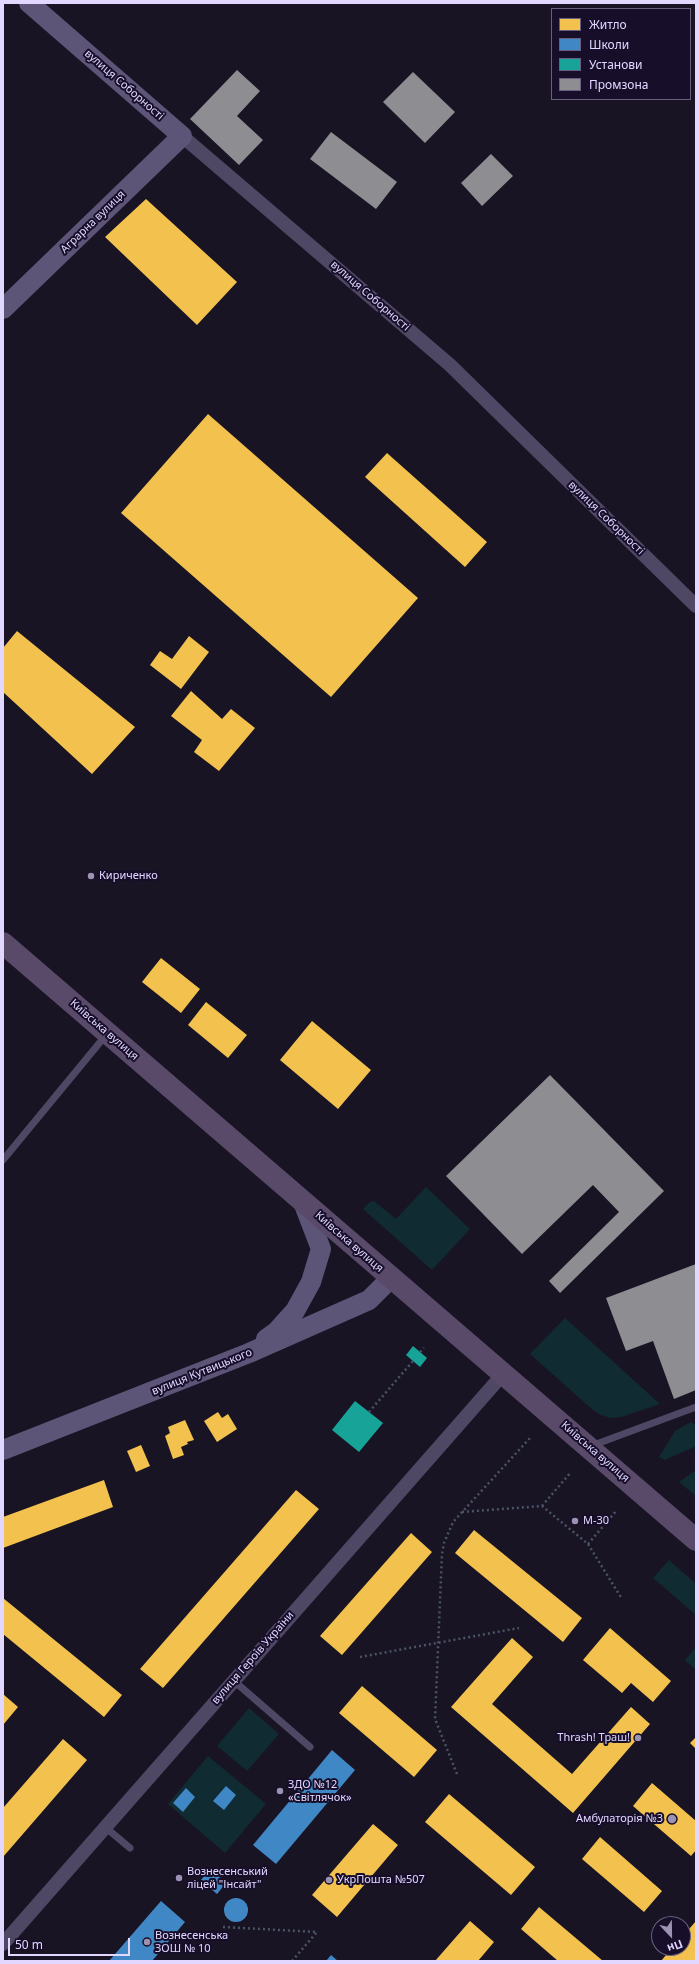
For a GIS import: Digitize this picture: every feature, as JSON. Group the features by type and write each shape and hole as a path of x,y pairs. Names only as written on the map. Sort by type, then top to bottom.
{"main road":[{"name":"Київська вулиця","path":"3,943 391,1278 504,1373 696,1540"}],"street":[{"name":"вулиця Соборності","path":"29,3 450,365 696,606"},
{"name":"Аграрна вулиця","path":"3,309 182,136"},
{"path":"249,1353 277,1331 295,1311 311,1282 321,1249 303,1202"},
{"name":"вулиця Кутвицького","path":"3,1450 249,1353 369,1300 391,1278"},
{"name":"вулиця Героїв України","path":"3,1944 504,1373"}],"lane":[{"path":"3,1160 107,1033"},
{"path":"589,1447 696,1407"},
{"path":"234,1681 310,1747"},
{"path":"105,1827 130,1848"}],"path":[{"path":"420,1352 424,1348"},
{"path":"369,1412 413,1361"},
{"path":"457,1774 435,1719 442,1554 448,1532 453,1522 530,1438"},
{"path":"542,1506 571,1472"},
{"path":"462,1512 542,1506 588,1544 622,1599"},
{"path":"588,1544 617,1510"},
{"path":"360,1657 519,1628"},
{"path":"223,1927 318,1932 292,1961"}],"shaded area":[{"path":"426,1187 470,1229 432,1270 363,1209 370,1202 374,1201 396,1219"},
{"path":"565,1318 660,1404 621,1417 611,1418 601,1415 593,1410 530,1354"},
{"path":"691,1422 696,1426 696,1446 665,1460 659,1457 675,1431"},
{"path":"696,1470 696,1496 679,1482"},
{"path":"669,1560 696,1584 696,1615 653,1578"},
{"path":"696,1647 696,1670 685,1660"},
{"path":"249,1708 279,1734 247,1771 217,1746"},
{"path":"208,1756 266,1804 225,1853 168,1804"}],"building: Житло":[{"path":"146,199 237,282 197,325 105,237"},
{"path":"208,414 418,598 331,697 121,513"},
{"path":"387,453 487,542 465,567 365,477"},
{"path":"17,631 135,727 92,774 3,692 3,648"},
{"path":"189,636 209,652 181,689 150,665 160,651 172,659"},
{"path":"191,691 222,719 231,709 255,728 219,771 194,752 202,740 171,716"},
{"path":"161,958 200,989 181,1013 142,982"},
{"path":"206,1002 247,1035 228,1058 188,1025"},
{"path":"312,1021 371,1070 338,1109 280,1060"},
{"path":"218,1412 222,1418 228,1414 237,1429 217,1442 204,1421"},
{"path":"185,1420 194,1440 187,1442 188,1444 181,1447 184,1455 173,1459 165,1436 170,1433 168,1427"},
{"path":"141,1445 150,1466 136,1472 127,1451"},
{"path":"104,1480 113,1507 3,1548 3,1517"},
{"path":"296,1490 319,1509 163,1688 140,1669"},
{"path":"474,1530 582,1618 563,1642 455,1553"},
{"path":"411,1533 432,1552 342,1655 320,1636"},
{"path":"3,1598 122,1695 104,1717 3,1634"},
{"path":"610,1628 671,1681 653,1702 631,1683 622,1693 583,1660"},
{"path":"512,1638 533,1657 492,1704 572,1774 631,1707 650,1724 573,1813 451,1707"},
{"path":"362,1686 437,1750 414,1777 339,1713"},
{"path":"3,1694 18,1707 3,1725"},
{"path":"696,1737 696,1749 690,1743"},
{"path":"63,1739 87,1760 3,1857 3,1808"},
{"path":"652,1783 696,1821 696,1850 691,1856 633,1806"},
{"path":"449,1794 535,1867 511,1895 425,1822"},
{"path":"373,1824 398,1845 337,1917 312,1895"},
{"path":"600,1837 662,1891 644,1912 582,1859"},
{"path":"539,1907 603,1961 558,1961 521,1929"},
{"path":"470,1921 494,1942 478,1961 435,1961"},
{"path":"696,1921 696,1961 661,1961 665,1956 691,1956 691,1927"}],"building: Школи":[{"name":"ЗДО №12 «Світлячок»","path":"332,1750 355,1770 276,1864 253,1845"},
{"path":"226,1786 236,1795 224,1810 213,1801"},
{"path":"186,1788 195,1797 183,1812 173,1803"},
{"path":"210,1869 226,1883 217,1894 201,1880"},
{"path":"236,1898 241,1899 247,1905 247,1915 241,1921 236,1922 231,1921 225,1915 224,1910 225,1905 231,1899"},
{"name":"Вознесенська ЗОШ № 10","path":"161,1901 185,1922 152,1961 109,1961"},
{"path":"331,1955 338,1961 326,1961"}],"building: Установи":[{"path":"413,1346 427,1358 420,1367 406,1355"},
{"path":"355,1401 383,1423 359,1452 332,1430"}],"building: Промзона":[{"path":"237,70 260,91 237,116 263,140 239,165 190,119"},
{"path":"413,72 455,112 425,143 383,102"},
{"path":"331,132 397,182 376,209 310,159"},
{"path":"491,154 513,176 482,206 461,183"},
{"path":"550,1075 664,1191 560,1293 549,1281 619,1212 593,1185 522,1254 446,1176"},
{"path":"696,1264 696,1390 674,1399 653,1341 626,1351 606,1298"}],"place":[{"name":"Кириченко","path":"91,876"},
{"name":"М-30","path":"575,1521"},
{"name":"Thrash! Траш!","path":"638,1738"},
{"name":"ЗДО №12 «Світлячок»","path":"280,1791"},
{"name":"Амбулаторія №3","path":"672,1819"},
{"name":"Вознесенський ліцей \"Інсайт\"","path":"179,1878"},
{"name":"УкрПошта №507","path":"329,1880"},
{"name":"Вознесенська ЗОШ № 10","path":"147,1942"}]}
